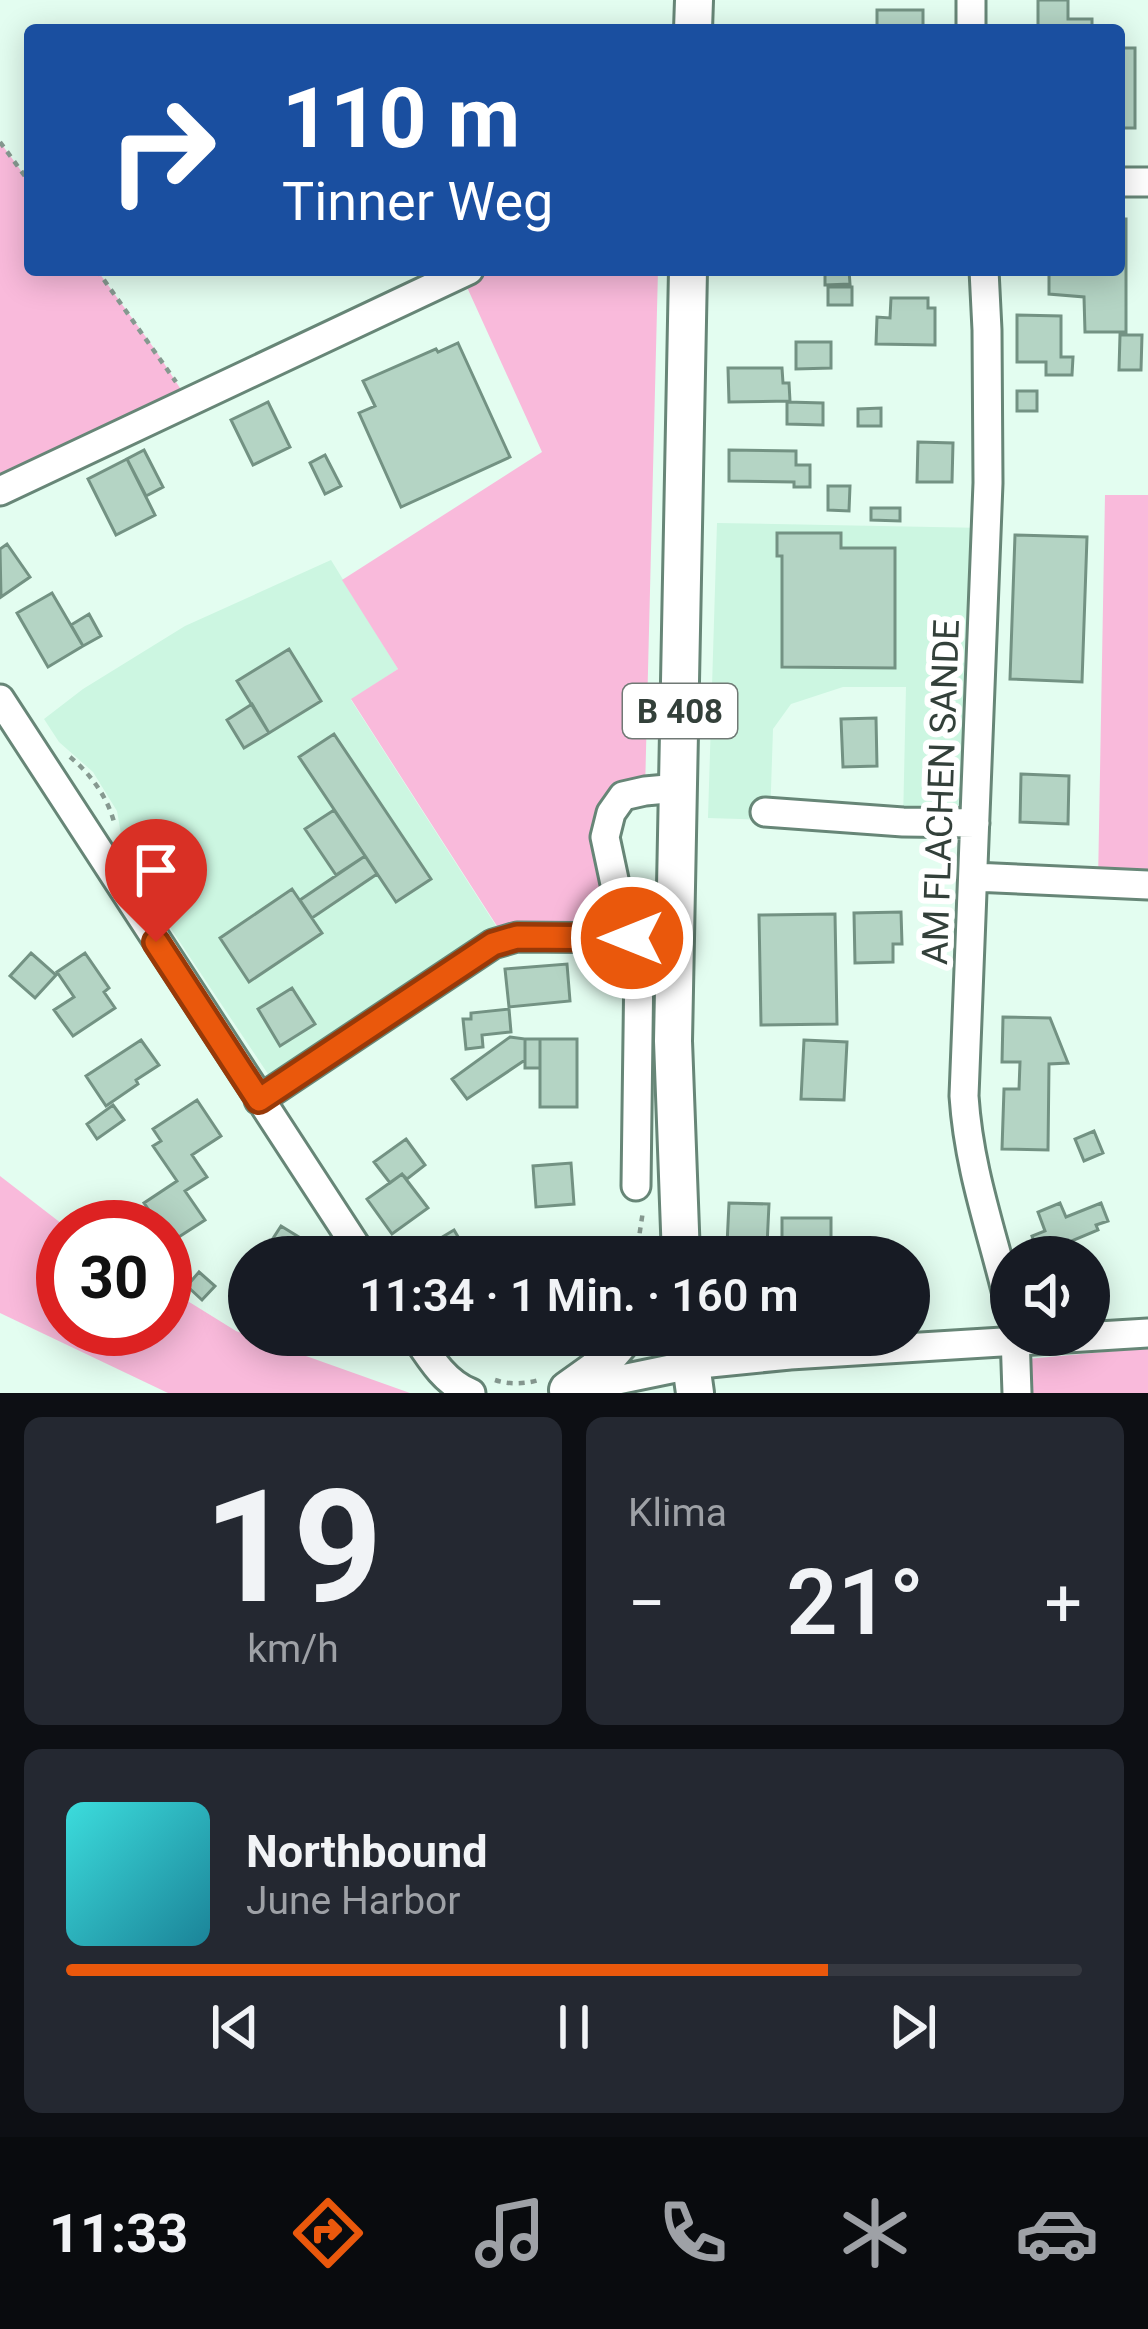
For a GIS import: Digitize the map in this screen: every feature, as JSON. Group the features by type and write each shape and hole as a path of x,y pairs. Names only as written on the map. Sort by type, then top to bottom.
{"main road":[{"name":"B 408","path":"680,1236 674,970 688,276"},
{"path":"661,1236 675,1153"},
{"path":"558,1386 596,1370 608,1356"}],"street":[{"path":"0,491 456,276"},
{"name":"AM FLACHEN SANDE","path":"984,276 988,483 964,1096 967,1137 991,1236"},
{"path":"0,699 349,1236"},
{"path":"636,1186 639,960 605,837 610,813 623,796 678,788"},
{"path":"765,812 975,823"},
{"path":"973,877 1148,885"},
{"path":"259,1100 493,944 517,937 632,938"},
{"path":"1110,1334 1148,1333"},
{"path":"558,1386 691,1364 990,1340"},
{"path":"430,1356 460,1388 482,1386"},
{"path":"1015,1356 1016,1393"}],"path":[{"path":"0,142 24,174"},
{"path":"101,276 189,402"},
{"path":"482,1386 558,1386"}],"shaded area":[{"path":"0,142 24,175 24,276 101,276 189,402 0,491"},
{"path":"462,276 658,276 645,791 611,813 632,938 506,940 351,699 398,669 342,580 542,452"},
{"path":"1105,495 1148,495 1148,885 1098,883"},
{"path":"717,523 986,528 975,823 903,822 906,687 843,687 791,704 773,729 770,820 708,818"},
{"path":"331,560 398,669 351,700 500,932 276,1086 143,887 122,840 117,811 93,772 59,742 44,719 185,626"},
{"path":"0,1176 36,1204 36,1330 0,1313"},
{"path":"192,1304 228,1326 228,1356 306,1356 410,1393 168,1393 90,1356 192,1356"},
{"path":"1148,1348 1148,1393 1017,1393 1016,1360 1110,1356 1110,1351"}],"building":[{"path":"1038,0 1068,0 1068,19 1092,19 1092,24 1038,24"},
{"path":"877,10 923,10 923,24 877,24"},
{"path":"1125,48 1135,48 1135,128 1125,128"},
{"path":"1126,219 1126,332 1085,332 1084,297 1049,294 1049,276 1125,276"},
{"path":"825,276 849,276 850,284 825,285"},
{"path":"828,287 852,287 852,305 828,305"},
{"path":"891,298 928,298 928,308 935,308 935,345 876,344 877,317 890,318"},
{"path":"1017,315 1061,316 1061,357 1073,357 1072,375 1046,375 1046,362 1017,362"},
{"path":"1120,335 1142,335 1141,370 1119,370"},
{"path":"796,342 831,342 831,368 796,369"},
{"path":"458,343 510,457 401,507 359,413 375,406 363,381"},
{"path":"728,368 782,368 790,401 729,402"},
{"path":"1017,391 1037,391 1037,411 1017,411"},
{"path":"268,402 290,447 253,465 231,420"},
{"path":"787,402 823,403 823,425 787,424"},
{"path":"881,408 881,426 858,426 858,409"},
{"path":"918,442 953,443 952,482 917,482"},
{"path":"144,450 163,487 146,496 127,459"},
{"path":"729,450 796,451 796,465 810,465 810,487 794,487 794,482 729,481"},
{"path":"325,455 341,486 325,494 310,463"},
{"path":"127,459 155,515 116,535 88,479"},
{"path":"828,486 850,486 849,511 828,510"},
{"path":"871,508 900,508 900,521 871,520"},
{"path":"777,533 841,533 841,548 895,548 895,668 782,667 782,556 777,556"},
{"path":"1015,535 1087,537 1082,682 1010,679"},
{"path":"7,544 30,577 1,597 0,549"},
{"path":"52,593 83,646 48,667 17,613"},
{"path":"89,614 101,636 83,646 71,625"},
{"path":"289,649 321,701 269,733 237,681"},
{"path":"252,704 269,733 244,748 227,720"},
{"path":"876,718 877,766 843,767 841,719"},
{"path":"334,734 431,879 396,902 299,757"},
{"path":"1021,774 1069,776 1068,824 1020,822"},
{"path":"334,810 365,856 336,875 305,829"},
{"path":"365,856 377,874 312,918 300,900"},
{"path":"292,889 322,933 249,982 220,938"},
{"path":"901,912 902,944 893,944 893,962 855,963 854,913"},
{"path":"835,914 837,1024 761,1025 759,915"},
{"path":"31,953 56,975 35,998 10,976"},
{"path":"85,953 109,988 104,992 115,1008 73,1036 54,1010 74,997 57,972"},
{"path":"567,964 570,1001 509,1007 505,969"},
{"path":"292,988 315,1024 280,1046 258,1009"},
{"path":"509,1009 511,1032 482,1035 483,1047 466,1049 463,1019 471,1019 471,1013"},
{"path":"1003,1017 1050,1018 1068,1063 1049,1064 1048,1150 1002,1149 1004,1089 1019,1089 1020,1062 1002,1062"},
{"path":"510,1037 525,1039 525,1060 467,1099 452,1079"},
{"path":"525,1039 540,1039 540,1068 525,1068"},
{"path":"540,1039 577,1039 577,1107 540,1107"},
{"path":"141,1040 159,1065 106,1106 86,1076"},
{"path":"804,1040 847,1042 844,1100 801,1099"},
{"path":"197,1100 221,1136 192,1155 207,1177 185,1191 191,1200 148,1200 177,1181 153,1146 161,1141 153,1129"},
{"path":"113,1105 124,1120 97,1139 87,1124"},
{"path":"1094,1131 1103,1153 1084,1161 1075,1139"},
{"path":"406,1139 425,1165 407,1179 402,1174 390,1183 374,1162"},
{"path":"571,1163 574,1204 536,1207 533,1166"},
{"path":"402,1174 428,1208 392,1234 367,1199"},
{"path":"192,1201 205,1220 192,1228"},
{"path":"729,1203 769,1204 767,1236 727,1236"},
{"path":"1060,1203 1066,1217 1101,1203 1108,1221 1084,1236 1032,1236 1045,1231 1038,1212"},
{"path":"782,1218 831,1218 831,1236 782,1236"},
{"path":"281,1226 297,1236 275,1236"},
{"path":"199,1272 215,1286 202,1300 192,1291 192,1280"}],"route":[{"path":"156,942 259,1100 493,944 517,937 632,938"}]}
